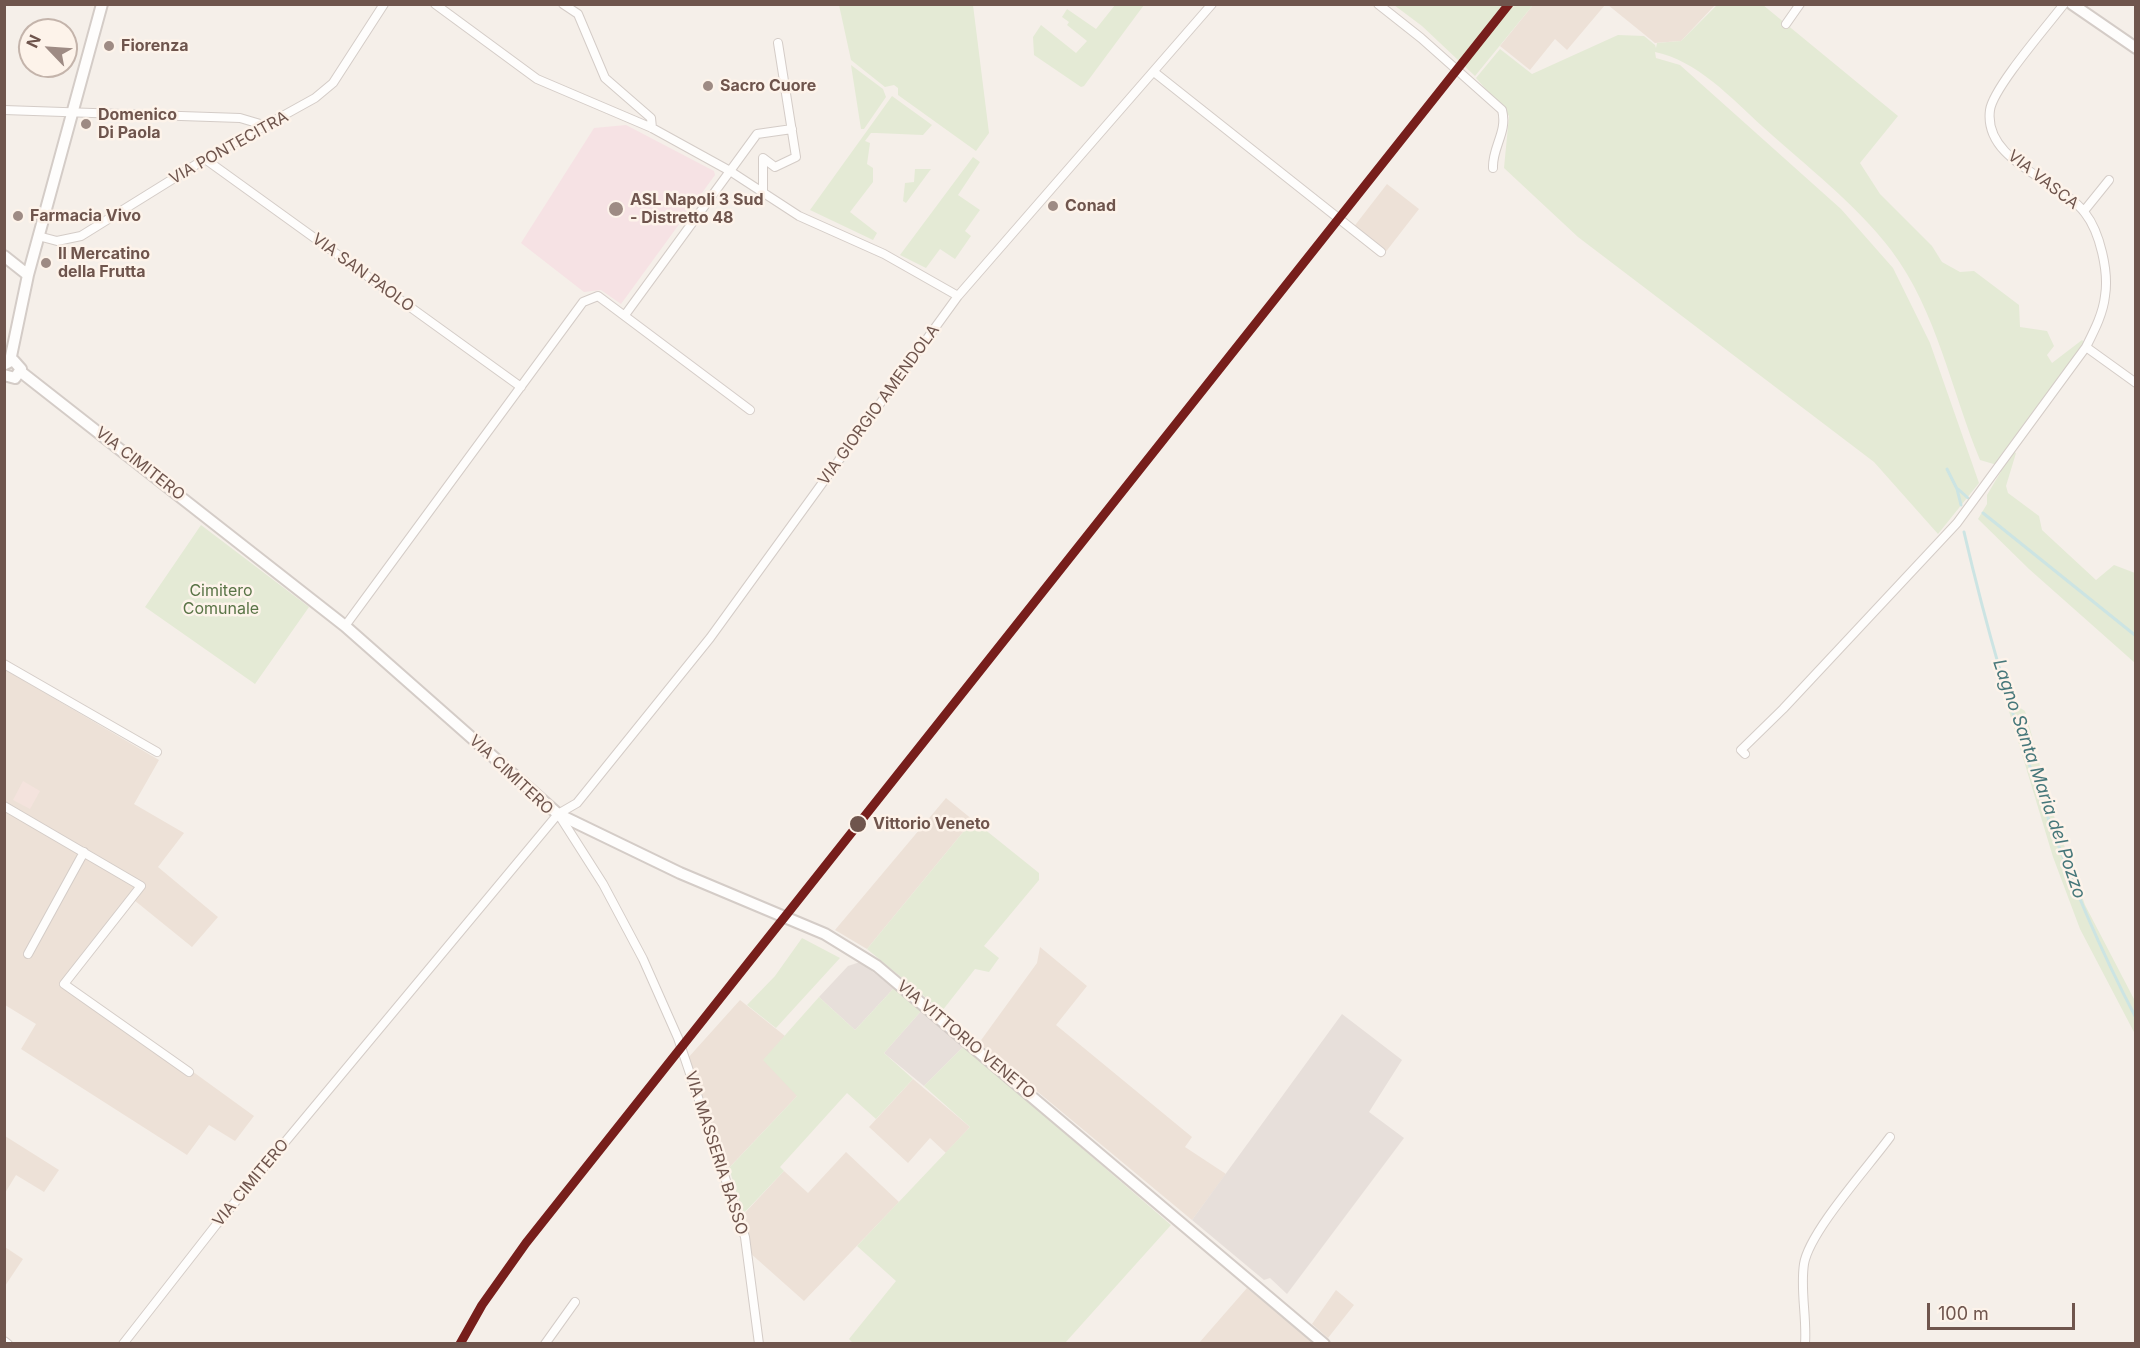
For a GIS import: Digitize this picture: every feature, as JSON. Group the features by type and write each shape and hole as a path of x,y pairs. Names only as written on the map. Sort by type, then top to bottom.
{"street":[{"path":"8,362 38,236 102,4"},
{"name":"VIA PONTECITRA","path":"38,236 66,240 81,236 206,159 315,98 333,83 384,4"},
{"path":"435,4 537,79 652,128 730,171 799,216 884,254 958,296"},
{"path":"563,4 578,14 605,78 651,118 652,128"},
{"name":"VIA GIORGIO AMENDOLA","path":"558,814 577,802 710,638 958,296 1212,4"},
{"path":"1378,4 1421,38 1502,110 1504,127 1494,155 1493,168"},
{"path":"1786,24 1800,4"},
{"name":"VIA VASCA","path":"1745,754 1741,750 1958,523 2086,348 2101,315 2106,294 2100,238 2084,211 2005,152 1992,130 1990,109 1998,91 2064,4"},
{"path":"2072,4 2136,48"},
{"path":"763,192 763,158 775,167 796,157 778,43"},
{"path":"1154,72 1381,252"},
{"path":"4,110 240,118 267,126"},
{"path":"626,315 757,134 792,129"},
{"name":"VIA SAN PAOLO","path":"206,159 521,387"},
{"path":"2084,211 2109,180"},
{"path":"4,256 28,276"},
{"path":"345,626 583,302 598,296 750,410"},
{"path":"2086,348 2136,383"},
{"name":"VIA CIMITERO","path":"8,362 18,363 21,372 345,626 558,814 216,1225 123,1344"},
{"path":"6,380 15,378 21,372"},
{"path":"4,664 157,752"},
{"path":"4,806 141,886 64,984 189,1072"},
{"name":"VIA MASSERIA BASSO","path":"558,814 603,884 643,959 678,1038 745,1237 759,1344"},
{"name":"VIA VITTORIO VENETO","path":"558,814 680,873 825,934 856,951 900,984 1324,1344"},
{"path":"28,954 84,852"},
{"path":"1805,1344 1803,1277 1806,1255 1832,1214 1890,1137"},
{"path":"545,1344 575,1302"}],"shaded area":[{"path":"1533,5 1605,5 1567,50 1555,39 1530,70 1500,46"},
{"path":"1608,5 1715,5 1681,41 1655,43"},
{"name":"ASL Napoli 3 Sud - Distretto 48","path":"626,125 714,171 715,175 621,304 601,290 584,292 521,243 594,128"},
{"path":"1387,184 1419,209 1381,258 1349,233"},
{"path":"4,669 159,760 134,804 184,833 158,867 218,917 192,947 134,900 69,982 254,1116 235,1141 209,1125 187,1155 21,1049 36,1024 5,1005"},
{"path":"23,781 40,791 30,809 13,800"},
{"path":"946,798 973,820 867,949 835,930"},
{"path":"1040,947 1087,986 1056,1025 1192,1137 1185,1147 1226,1174 1192,1220 979,1043 1037,963"},
{"path":"860,962 894,988 855,1030 819,997 848,966"},
{"path":"740,1000 785,1036 764,1060 798,1095 726,1171 705,1102 687,1059"},
{"path":"922,1010 964,1046 924,1086 884,1053"},
{"path":"1342,1014 1402,1060 1369,1112 1404,1138 1287,1294 1270,1278 1264,1280 1192,1220"},
{"path":"913,1079 970,1127 946,1153 930,1138 908,1163 869,1127"},
{"path":"5,1136 59,1170 44,1192 16,1175 5,1193"},
{"path":"846,1152 899,1202 804,1301 749,1252 742,1216 784,1171 808,1193"},
{"path":"5,1247 23,1259 5,1286"},
{"path":"1247,1288 1307,1337 1314,1343 1199,1343"},
{"path":"1336,1290 1354,1305 1328,1338 1312,1324"}],"green space":[{"path":"839,5 973,5 989,133 976,151 898,95 898,88 894,85 885,87 851,60"},
{"path":"1115,5 1144,5 1084,86 1081,87 1034,55 1033,37 1041,25 1076,53 1087,41 1067,25 1069,22 1062,17 1067,9 1096,29"},
{"path":"1394,5 1533,5 1475,76 1422,26"},
{"path":"1717,5 1763,5 1898,116 1860,163 1880,194 1932,246 1942,262 1960,272 1974,271 2019,305 2020,327 2047,331 2054,346 2047,355 2052,363 2082,340 2086,344 1997,465 1980,460 1932,325 1907,274 1891,250 1862,216 1713,82 1686,63 1655,52 1656,58 1680,65 1841,209 1893,268 1930,343 1979,483 1938,534 1874,462 1578,237 1504,168 1509,116 1476,78 1500,49 1532,74 1618,35 1644,36 1656,48 1657,43 1681,41"},
{"path":"851,65 883,89 886,97 864,129 861,129"},
{"path":"892,96 932,125 923,135 871,133 865,141 870,143 867,164 873,168 873,182 850,212 877,233 873,240 810,210"},
{"path":"973,157 980,162 958,195 980,210 965,231 971,236 955,259 940,249 926,268 900,255"},
{"path":"915,169 931,169 906,203 903,201 905,183 914,182"},
{"path":"2013,451 2016,453 2006,486 2008,493 2039,516 2042,530 2096,580 2114,565 2135,573 2135,663 2029,569 1978,519 1987,504 1987,495"},
{"name":"Cimitero Comunale","path":"201,525 309,607 255,684 145,607"},
{"path":"2005,698 2025,711 2054,816 2085,905 2135,1001 2135,1034 2080,929 2053,857"},
{"path":"973,820 1039,873 1039,880 984,946 999,958 989,972 975,969 942,1011 867,949"},
{"path":"802,938 840,958 776,1028 747,1005 775,976"},
{"path":"894,988 922,1010 884,1053 913,1079 876,1119 847,1093 780,1167 784,1171 743,1214 729,1168 797,1096 763,1060 819,997 855,1030"},
{"path":"964,1046 1171,1225 1065,1343 854,1344 849,1339 896,1281 857,1246 970,1127 924,1086"}],"waterway":[{"name":"Lagno Santa Maria del Pozzo","path":"1947,469 1957,489 1961,505"},
{"path":"1958,489 1968,498"},
{"path":"1983,513 2136,636"},
{"name":"Lagno Santa Maria del Pozzo","path":"1964,532 1996,657 2035,781 2081,901 2136,1018"}],"transit line":[{"path":"460,1344 482,1305 526,1243 1509,4"}],"place":[{"name":"Fiorenza","path":"109,46"},
{"name":"Sacro Cuore","path":"708,86"},
{"name":"Domenico Di Paola","path":"86,124"},
{"name":"Conad","path":"1053,206"},
{"name":"ASL Napoli 3 Sud - Distretto 48","path":"616,209"},
{"name":"Farmacia Vivo","path":"18,216"},
{"name":"Il Mercatino della Frutta","path":"46,263"},
{"name":"Vittorio Veneto","path":"858,824"}]}
